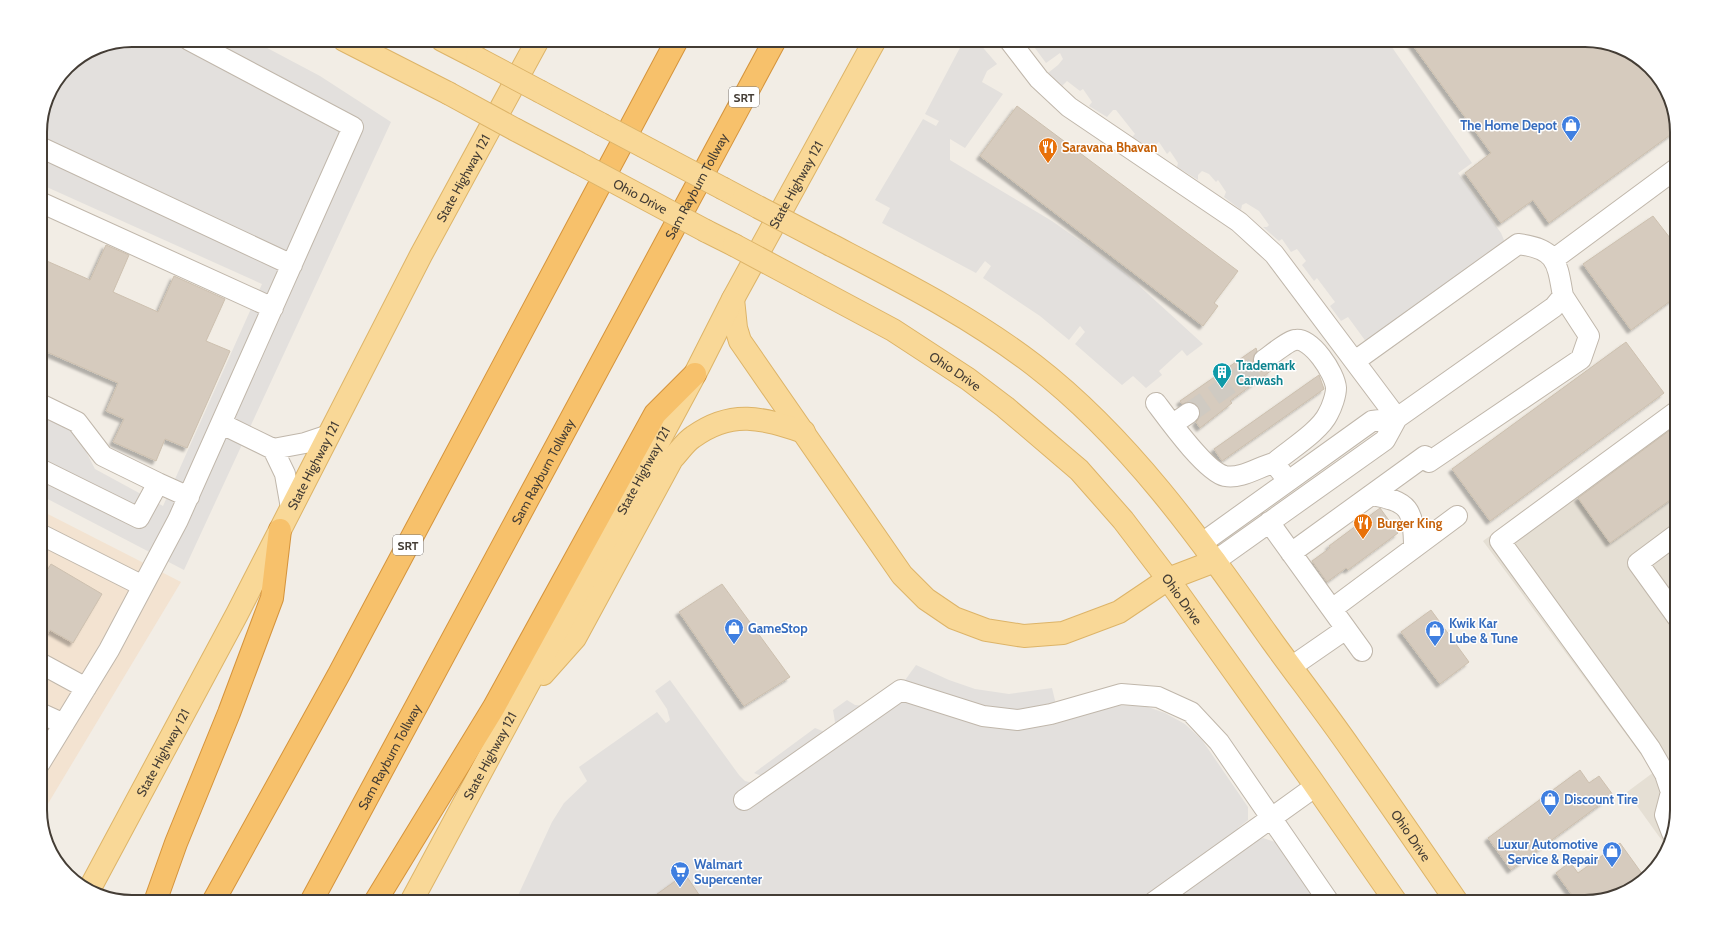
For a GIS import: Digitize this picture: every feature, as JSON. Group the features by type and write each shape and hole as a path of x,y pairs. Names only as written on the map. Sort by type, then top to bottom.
{"highway":[{"name":"SRT","path":"218,895 339,674 673,47"},
{"name":"Sam Rayburn Tollway","path":"315,895 771,47"},
{"path":"379,895 494,707 655,414 695,374"},
{"path":"157,895 176,843 229,714 272,598 280,530"}],"main road":[{"name":"Ohio Drive","path":"358,47 448,93 893,330 931,353 1005,406 1080,470 1123,520 1168,579 1316,786 1391,895"},
{"name":"Ohio Drive","path":"455,47 955,311 986,330 1034,365 1094,416 1151,479 1202,543 1350,748 1452,895"},
{"name":"State Highway 121","path":"92,885 186,712 421,255 534,47"},
{"name":"State Highway 121","path":"415,895 695,374 733,299 871,47"},
{"path":"733,299 736,328 740,341 902,574 926,599 954,618 986,630 1024,636 1063,633 1118,612 1168,579 1215,561"},
{"path":"517,704 575,638 672,459 693,437 720,422 742,417 770,421 804,432"},
{"path":"1168,579 1202,543"}],"street":[{"path":"47,752 109,650 189,497 353,127 202,47"},
{"path":"1014,47 1039,79 1069,107 1239,222 1274,254 1397,418"},
{"path":"47,150 292,265"},
{"path":"1554,259 1670,173"},
{"path":"47,205 273,308"},
{"path":"1291,553 1371,495 1581,358 1589,336 1563,296 1559,272 1554,259 1533,246 1518,244 1355,362"},
{"path":"1215,561 1385,440 1397,418 1554,307 1563,296"},
{"path":"1156,403 1207,465 1224,476 1241,475 1274,463 1315,430 1328,414 1336,387 1330,371 1319,353 1305,341 1294,340 1264,360"},
{"path":"47,407 77,422 103,456 189,497"},
{"path":"1173,424 1189,413"},
{"path":"1670,416 1500,541 1650,748 1665,774 1670,789"},
{"path":"1202,543 1372,421 1397,418"},
{"path":"222,424 273,449 305,443 329,435"},
{"path":"273,449 285,474 291,508"},
{"path":"1274,463 1289,481"},
{"path":"47,472 139,518 158,483"},
{"path":"1371,495 1389,498 1404,505 1412,519 1414,548"},
{"path":"1332,609 1457,516"},
{"path":"1269,522 1362,651"},
{"path":"47,538 143,586"},
{"path":"1670,539 1638,562 1670,607"},
{"path":"1291,668 1346,629"},
{"path":"47,667 86,688"},
{"path":"744,800 902,690 982,716 1018,720 1051,714 1121,694 1158,697 1191,712 1219,742 1324,895"},
{"path":"47,716 64,724"},
{"path":"1164,895 1316,786"},
{"path":"1669,824 1665,815 1670,796"}],"shaded area":[{"path":"126,47 265,47 320,76 391,122 184,570 47,499 47,419 77,434 95,469 163,506 262,284 47,187 47,126 50,110 53,99 61,85 76,68 99,53"},
{"path":"960,47 982,47 997,64 987,71 982,82 1003,94 965,148 950,139 950,160 1052,221 1124,272 1203,344 1187,356 1182,350 1159,371 1162,375 1146,388 1133,376 1122,385 1075,344 1085,332 1080,326 1069,340 1040,316 983,278 991,266 985,261 976,273 882,223 890,208 875,200 923,119 936,126 939,121 925,114"},
{"path":"1034,47 1392,47 1472,163 1458,173 1501,233 1512,259 1372,362 1362,348 1367,343 1348,317 1341,321 1330,306 1335,302 1317,278 1314,281 1302,265 1306,261 1297,249 1291,252 1282,239 1279,241 1263,227 1267,227 1269,225 1259,211 1246,203 1242,205 1241,210 1224,197 1226,192 1218,180 1216,182 1209,174 1202,171 1198,175 1198,180 1177,167 1178,163 1170,151 1167,154 1159,142 1155,145 1154,150 1132,137 1135,134 1116,110 1113,110 1107,117 1089,106 1092,102 1083,89 1080,91 1067,81 1062,86 1048,73 1063,59 1060,53 1046,63"},
{"path":"1670,404 1670,816 1663,842 1627,792 1654,772 1483,541"},
{"path":"47,514 181,582 47,805"},
{"path":"916,665 949,680 975,689 1009,694 1052,688 1060,721 1106,705 1145,706 1165,713 1185,724 1202,740 1248,807 1248,820 1238,828 1250,844 1263,838 1278,843 1315,895 518,895 552,822 564,803 587,781 579,767 657,712 666,723 670,720 667,709 655,691 670,680 739,775 745,781 753,783 769,779 754,773 815,728 830,734 835,731 833,710 847,700 855,705 868,706 903,683"}],"building":[{"name":"The Home Depot","path":"1414,47 1585,47 1607,50 1618,53 1632,61 1649,76 1661,94 1668,115 1670,135 1549,223 1533,200 1501,223 1465,173 1491,153"},
{"path":"1017,106 1238,271 1214,303 1218,306 1203,326 980,156"},
{"path":"1653,216 1670,238 1670,301 1631,330 1583,264"},
{"path":"106,245 129,255 113,292 158,312 174,276 225,299 206,341 230,351 187,448 165,439 156,461 113,442 124,419 106,411 118,383 47,352 47,261 90,280"},
{"path":"1626,342 1664,393 1490,521 1452,469"},
{"name":"Trademark Carwash","path":"1256,348 1257,351 1254,355 1253,361 1255,366 1260,371 1272,370 1230,401 1232,403 1200,428 1196,422 1199,418 1200,412 1198,406 1194,402 1182,404 1180,401"},
{"path":"1319,375 1324,389 1222,461 1214,449"},
{"path":"1670,430 1670,500 1610,543 1578,498"},
{"name":"Burger King","path":"1380,508 1398,533 1348,570 1346,568 1327,582 1312,561 1330,548 1329,546"},
{"path":"51,564 102,594 73,643 50,630 47,634 48,569"},
{"name":"GameStop","path":"722,584 790,677 744,706 679,612"},
{"name":"Kwik Kar Lube & Tune","path":"1431,610 1469,662 1440,684 1401,632"},
{"name":"Discount Tire","path":"1580,770 1589,783 1599,776 1613,795 1511,870 1488,838"},
{"name":"Luxur Automotive Service & Repair","path":"1620,843 1642,873 1628,884 1618,889 1596,894 1572,895 1556,873 1570,862 1578,873"},
{"path":"685,874 699,895 656,895"}],"tunnel":[{"path":"1189,413 1264,360"}],"place":[{"name":"The Home Depot","path":"1571,142"},
{"name":"Saravana Bhavan","path":"1048,164"},
{"name":"Trademark Carwash","path":"1222,389"},
{"name":"Burger King","path":"1363,540"},
{"name":"GameStop","path":"734,645"},
{"name":"Kwik Kar Lube & Tune","path":"1435,647"},
{"name":"Discount Tire","path":"1550,816"},
{"name":"Luxur Automotive Service & Repair","path":"1612,868"},
{"name":"Walmart Supercenter","path":"680,888"}]}
